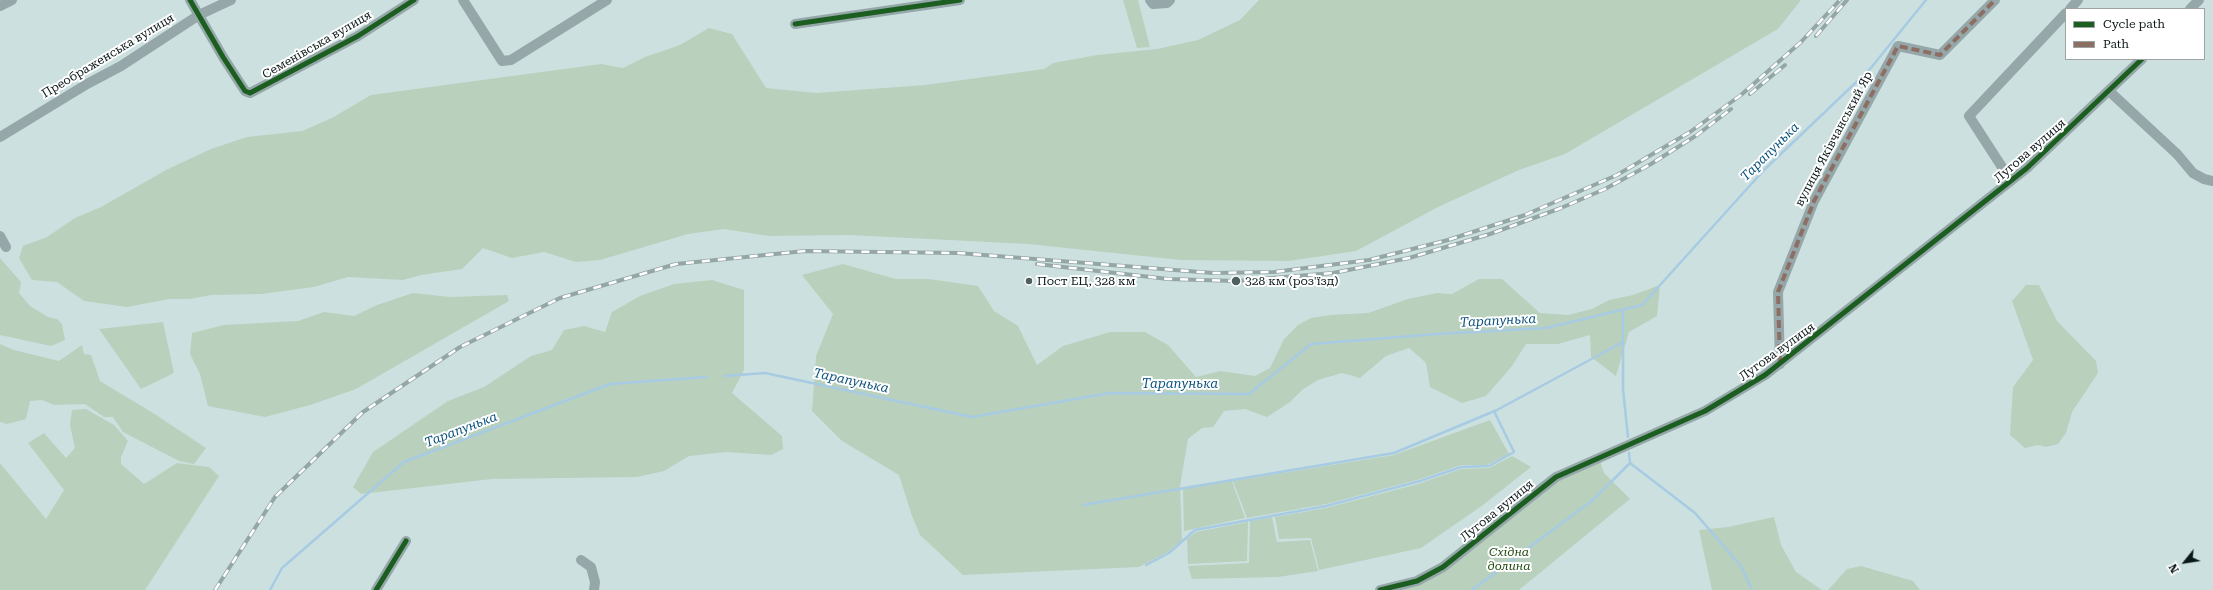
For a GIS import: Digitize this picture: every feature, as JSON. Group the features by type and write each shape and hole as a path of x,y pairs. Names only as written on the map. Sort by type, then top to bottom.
{"street":[{"path":"0,6 11,0"},
{"path":"190,0 199,15"},
{"name":"Преображенська вулиця","path":"0,137 87,84 121,66 199,15 231,0"},
{"name":"Семенівська вулиця","path":"199,15 223,57 245,91 250,93 358,36 414,0"},
{"path":"464,0 502,61 511,60 607,0"},
{"path":"794,24 960,0"},
{"path":"1150,0 1153,4 1167,2 1170,0"},
{"name":"вулиця Яківчанський Яр","path":"1780,364 1778,292 1814,201 1898,46 1940,55 1995,0"},
{"path":"2071,8 2078,0"},
{"path":"2191,8 2198,0"},
{"path":"2011,181 1969,116 2065,14"},
{"name":"Лугова вулиця","path":"1380,590 1417,581 1443,567 1556,477 1705,411 1765,375 2011,181 2141,60"},
{"path":"2109,91 2176,154 2193,173 2204,179 2213,181"},
{"path":"0,236 6,247"},
{"path":"376,590 406,541"},
{"path":"581,560 591,567 595,582 594,590"}],"green space":[{"path":"1123,0 1138,0 1150,47 1137,48"},
{"path":"1259,0 1801,0 1778,29 1565,154 1519,170 1438,207 1356,251 1289,261 1181,260 1028,244 850,235 769,236 724,229 688,234 600,260 576,262 544,252 512,258 483,248 462,269 421,275 403,280 348,277 314,287 261,294 211,295 190,299 169,299 127,307 84,301 57,282 32,280 19,258 23,246 47,237 75,218 101,207 168,169 211,149 247,137 302,131 332,118 371,95 601,64 623,68 645,57 680,45 709,28 732,34 766,88 816,93 925,85 1044,69 1053,63 1097,55 1157,49 1198,40 1240,20"},
{"path":"0,258 21,282 19,293 30,306 48,317 57,319 62,324 65,340 51,346 0,335"},
{"path":"843,264 896,279 929,279 978,286 994,311 1018,326 1037,365 1063,346 1110,332 1145,332 1168,345 1196,377 1220,371 1255,376 1270,368 1284,339 1298,325 1311,318 1331,315 1368,313 1408,299 1437,293 1452,294 1479,279 1502,279 1540,313 1568,315 1592,309 1609,300 1633,295 1660,285 1657,316 1629,332 1616,376 1591,357 1590,335 1558,344 1526,344 1512,366 1486,396 1462,403 1430,387 1426,363 1409,348 1386,356 1360,378 1342,373 1318,380 1302,390 1290,402 1267,417 1245,409 1224,411 1213,427 1202,428 1188,439 1180,486 1182,540 1168,552 1139,567 963,575 920,535 912,516 899,475 842,441 812,411 816,356 833,314 802,275"},
{"path":"712,280 744,290 744,370 732,393 782,436 783,449 771,455 726,452 689,456 664,471 637,477 492,479 361,494 353,487 373,452 448,401 484,387 531,356 552,350 564,330 584,326 605,332 612,312 640,296 674,284"},
{"path":"2026,285 2039,285 2057,321 2096,361 2098,373 2072,412 2066,433 2058,444 2046,447 2038,445 2025,448 2010,435 2013,387 2033,360 2012,301"},
{"path":"413,293 450,297 507,295 509,301 356,389 310,405 265,417 208,406 200,374 190,354 192,333 224,325 298,321 324,312 354,316 377,305"},
{"path":"163,322 174,373 141,389 99,329"},
{"path":"0,344 14,350 59,361 82,345 84,354 91,355 100,381 153,413 206,448 194,464 179,461 123,432 113,417 104,417 85,404 54,405 42,400 30,401 26,419 7,424 0,422"},
{"path":"86,409 114,425 128,441 121,457 121,464 144,484 177,463 209,467 219,476 145,590 0,590 0,463 46,519 64,490 28,443 44,433 66,458 75,448 70,425 72,410"},
{"path":"1490,420 1509,454 1487,465 1461,465 1417,480 1326,504 1247,518 1233,481 1394,455"},
{"path":"1512,456 1531,467 1483,505 1421,548 1319,570 1311,538 1279,539 1275,517 1326,508 1418,484 1461,469 1489,468"},
{"name":"Східна долина","path":"1600,461 1604,473 1630,499 1519,590 1396,590 1419,584 1559,479"},
{"path":"1232,481 1245,518 1184,531 1183,489"},
{"path":"1272,517 1277,542 1310,540 1318,571 1278,577 1192,579 1188,566 1249,563 1250,521"},
{"path":"1774,517 1781,545 1796,572 1822,590 1712,590 1699,530 1728,527"},
{"path":"1248,522 1247,561 1188,564 1187,539 1196,532"},
{"path":"1861,566 1913,581 1920,590 1828,590 1847,569"}],"waterway":[{"name":"Тарапунька","path":"725,376 765,373 972,417 1110,393 1249,394 1311,344 1437,334 1546,328 1642,305 1764,170 1870,69 1926,0"},
{"name":"Тарапунька","path":"1623,310 1623,389 1628,437"},
{"path":"1083,505 1394,453 1497,410 1623,342"},
{"name":"Тарапунька","path":"270,590 282,568 404,462 610,384 706,377"},
{"path":"1146,565 1169,553 1195,530 1326,506 1420,481 1461,467 1489,466 1514,452 1494,411"},
{"name":"Тарапунька","path":"1472,590 1593,500 1630,463 1629,453"},
{"path":"1630,463 1695,513 1741,566 1752,590"}],"railway":[{"path":"215,590 275,497 363,412 460,347 560,298 676,264 805,251 958,253 1213,273 1274,272 1369,260 1448,240 1525,215 1617,175 1690,132 1741,95 1801,42 1840,0"},
{"path":"1816,36 1847,0"},
{"path":"1750,94 1785,65"},
{"path":"1037,264 1168,279 1236,281 1333,273 1409,258 1490,234 1561,208 1605,189 1651,164 1697,135 1731,109"}],"marked path":[{"path":"1780,364 1778,292 1814,201 1898,46 1940,55 1995,0"}],"cycle path":[{"path":"190,0 223,57 245,91 250,93 358,36 414,0"},
{"path":"795,24 960,0"},
{"path":"1380,590 1417,581 1443,567 1556,477 1705,411 1765,375 2027,168 2141,60"},
{"path":"376,590 406,541"}],"place":[{"name":"Пост ЕЦ, 328 км","path":"1029,281"},
{"name":"328 км (роз'їзд)","path":"1236,281"}]}
